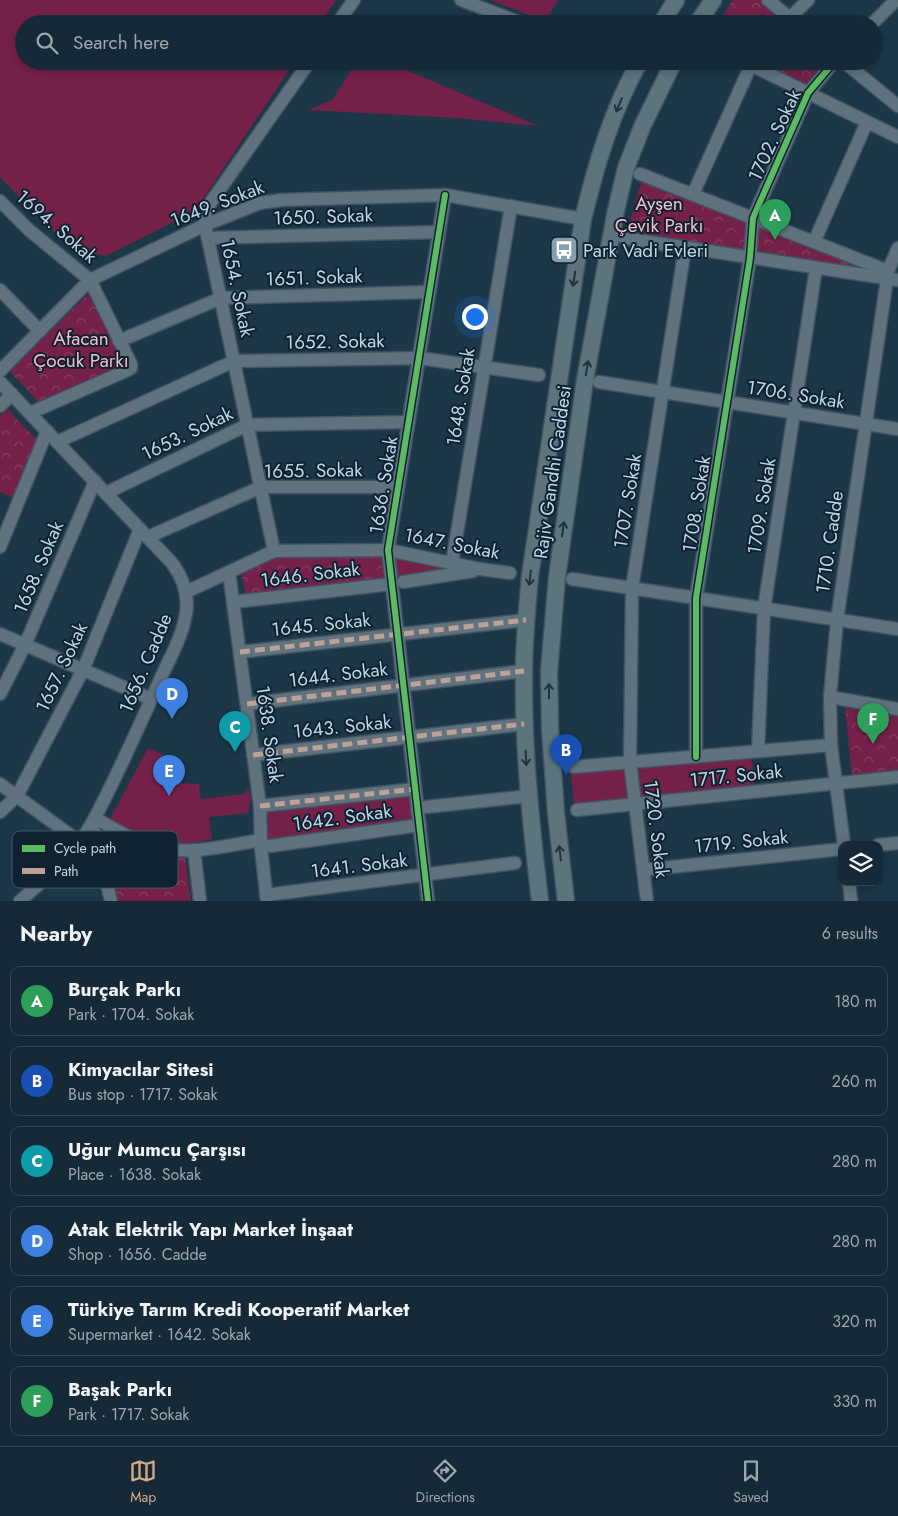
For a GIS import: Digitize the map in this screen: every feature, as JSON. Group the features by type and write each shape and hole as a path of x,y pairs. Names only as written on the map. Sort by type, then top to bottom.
{"main road":[{"path":"667,15 676,0"},
{"path":"703,15 713,0"},
{"name":"Rajiv Gandhi Caddesi","path":"540,901 529,796 524,724 526,620 530,576 583,219 603,147 631,70"},
{"name":"Rajiv Gandhi Caddesi","path":"566,901 556,812 550,728 549,672 557,577 585,380 616,210 626,168 642,127 670,70"}],"street":[{"path":"343,15 354,0"},
{"path":"462,0 501,15"},
{"path":"768,0 787,15"},
{"path":"798,15 808,0"},
{"path":"881,15 896,0"},
{"name":"1654. Sokak","path":"274,551 205,225 206,212 210,202 304,70"},
{"path":"693,194 744,70"},
{"path":"761,70 898,137"},
{"name":"1702. Sokak","path":"750,258 753,218 808,93 827,70"},
{"path":"855,70 895,99"},
{"path":"814,242 867,122"},
{"path":"640,174 814,242 891,277"},
{"name":"1649. Sokak","path":"0,371 90,280 205,225 270,200 445,195 583,219"},
{"name":"1636. Sokak","path":"428,901 397,634 397,583 388,550 445,195"},
{"name":"1694. Sokak","path":"0,201 29,230 90,280"},
{"name":"1648. Sokak","path":"452,563 510,206"},
{"name":"1650. Sokak","path":"208,238 439,232"},
{"path":"624,238 816,268 891,277"},
{"name":"1707. Sokak","path":"630,762 632,588 685,248"},
{"name":"1710. Cadde","path":"843,841 831,745 830,697 837,620 866,424 891,277 898,248"},
{"name":"1708. Sokak","path":"696,757 696,598 750,258"},
{"name":"1709. Sokak","path":"758,751 764,608 816,268"},
{"path":"30,413 131,368 131,364 90,280"},
{"path":"0,290 40,331"},
{"name":"1651. Sokak","path":"119,341 220,298 429,292"},
{"name":"1652. Sokak","path":"57,442 234,361 419,358 539,375"},
{"name":"1656. Cadde","path":"0,382 177,570 186,592 186,613 182,631 151,700 87,831"},
{"name":"1706. Sokak","path":"599,382 898,429"},
{"path":"0,406 12,394"},
{"name":"1653. Sokak","path":"106,493 247,424 409,422"},
{"path":"0,547 47,432"},
{"name":"1658. Sokak","path":"0,694 25,645 95,481"},
{"name":"1655. Sokak","path":"144,533 261,487 398,488"},
{"name":"1657. Sokak","path":"0,812 17,796 83,670 144,533"},
{"name":"1647. Sokak","path":"186,592 274,551 388,550 480,569 510,573"},
{"name":"1646. Sokak","path":"233,602 397,583 480,569"},
{"name":"1638. Sokak","path":"228,572 265,843 267,898"},
{"path":"572,579 898,629"},
{"name":"1645. Sokak","path":"240,652 526,620"},
{"path":"0,634 151,700"},
{"name":"1644. Sokak","path":"247,704 524,671"},
{"path":"830,697 898,709"},
{"name":"1643. Sokak","path":"254,755 524,724"},
{"name":"1717. Sokak","path":"573,767 831,745"},
{"name":"1720. Sokak","path":"630,762 647,901"},
{"name":"1717. Sokak","path":"577,810 898,777"},
{"path":"0,784 65,831"},
{"path":"260,806 415,790"},
{"name":"1642. Sokak","path":"418,808 529,796"},
{"path":"94,820 96,831"},
{"name":"1642. Sokak","path":"94,820 117,831"},
{"name":"1642. Sokak","path":"178,850 265,843 420,825"},
{"path":"883,844 898,843"},
{"name":"1719. Sokak","path":"643,870 838,849"},
{"path":"194,850 200,901"},
{"name":"1641. Sokak","path":"267,898 515,863"},
{"path":"849,886 851,901"},
{"name":"1656. Cadde","path":"20,901 35,888"},
{"path":"108,888 111,901"}],"green space":[{"path":"0,0 336,0 326,15 15,15 15,70 289,70 195,211 106,256 73,250 0,177"},
{"path":"490,0 558,0 549,15 529,15"},
{"path":"733,0 759,0 776,15 723,15"},
{"path":"351,70 406,70 538,126 459,118 308,110 332,100"},
{"path":"769,70 817,70 803,87"},
{"name":"Ayşen Çevik Parkı","path":"642,179 750,221 748,254 626,236"},
{"path":"756,224 874,272 754,255"},
{"name":"Afacan Çocuk Parkı","path":"88,294 110,330 127,367 41,405 10,371"},
{"path":"7,409 38,441 14,498 0,492 0,416"},
{"path":"394,553 465,569 397,580"},
{"path":"274,555 384,555 387,578 246,596 241,571"},
{"path":"845,708 898,716 898,771 852,775"},
{"path":"148,748 163,755 158,764 178,774 179,783 199,784 201,799 245,794 249,790 251,800 248,813 209,817 212,839 184,844 178,844 178,831 131,831 110,819"},
{"path":"751,754 755,789 574,807 571,773"},
{"path":"411,793 415,822 265,843 266,808"},
{"path":"178,857 185,858 191,901 118,901 115,888 178,888"}],"marked path":[{"path":"240,652 526,620"},
{"path":"247,704 524,671"},
{"path":"253,755 524,724"},
{"path":"260,806 415,789"}],"cycle path":[{"path":"696,757 696,598 750,258 753,218 808,93 827,70"},
{"path":"428,901 388,550 445,195"}],"place":[{"name":"Burçak Parkı","path":"775,240"},
{"name":"Park Vadi Evleri","path":"564,250"},
{"name":"Atak Elektrik Yapı Market İnşaat","path":"172,719"},
{"name":"Başak Parkı","path":"873,744"},
{"name":"Uğur Mumcu Çarşısı","path":"235,752"},
{"name":"Kimyacılar Sitesi","path":"566,775"},
{"name":"Türkiye Tarım Kredi Kooperatif Market","path":"169,796"}]}
